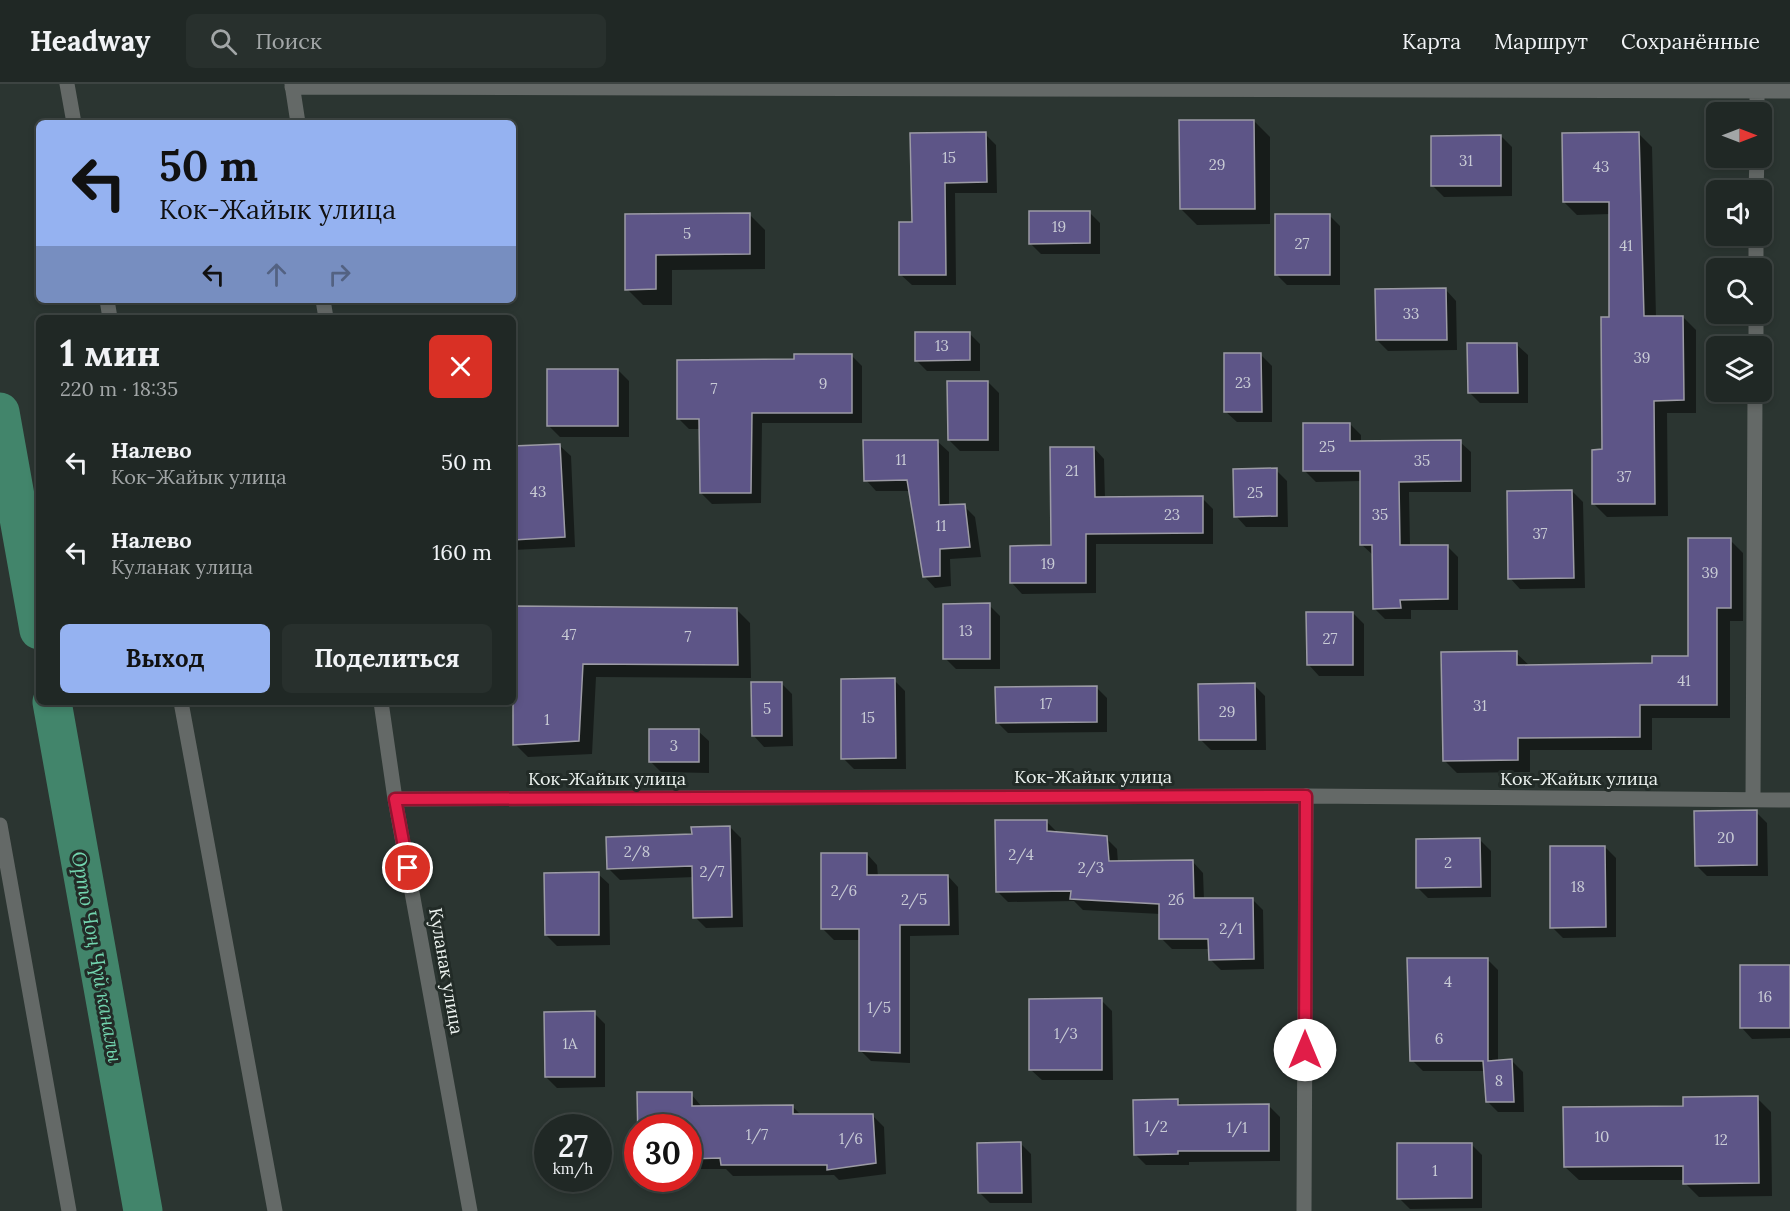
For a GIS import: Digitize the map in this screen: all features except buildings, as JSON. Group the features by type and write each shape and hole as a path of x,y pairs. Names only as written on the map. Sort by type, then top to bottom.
{"street":[{"path":"67,84 73,120"},
{"path":"298,120 292,85 1790,91"},
{"path":"1757,92 1757,102"},
{"path":"1753,799 1755,402"},
{"path":"182,705 275,1211"},
{"name":"Куланак улица","path":"381,705 395,799 470,1211"},
{"path":"1304,1211 1306,796"},
{"name":"Кок-Жайык улица","path":"395,799 1306,796 1790,800"},
{"path":"0,825 69,1211"}],"waterway":[{"name":"Орто Чоң Чүй каналы","path":"0,412 36,613"},
{"name":"Орто Чоң Чүй каналы","path":"53,705 143,1211"}],"route":[{"path":"408,868 395,799 1306,796 1305,1050"}]}
